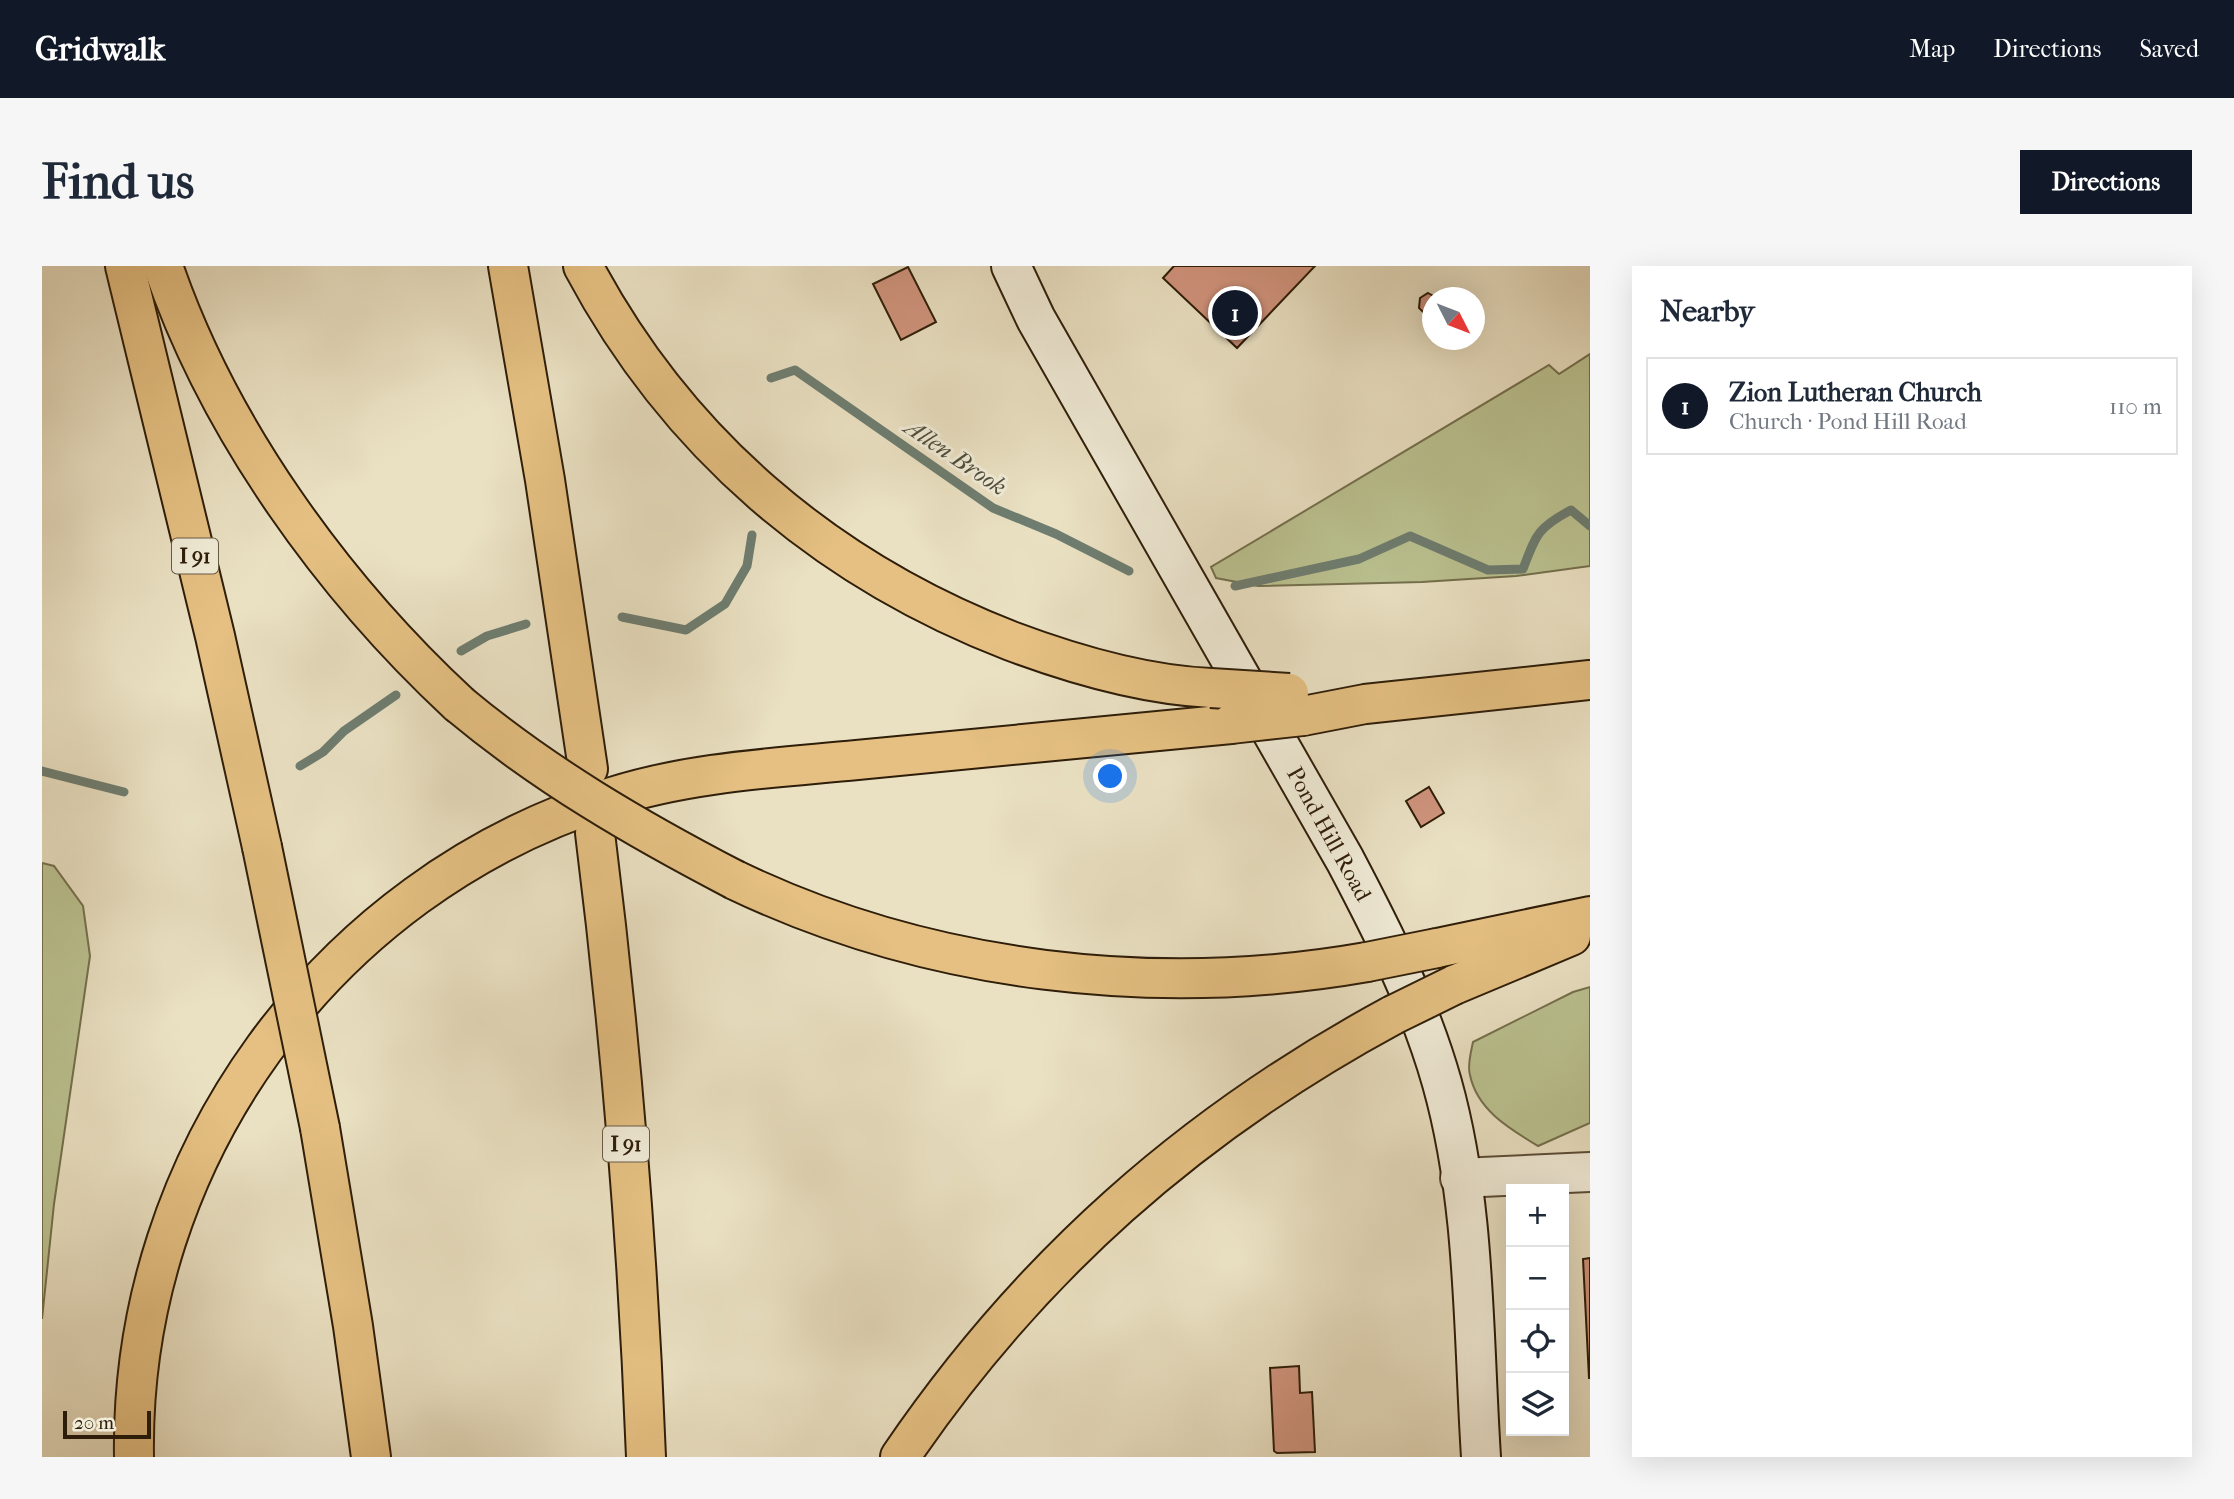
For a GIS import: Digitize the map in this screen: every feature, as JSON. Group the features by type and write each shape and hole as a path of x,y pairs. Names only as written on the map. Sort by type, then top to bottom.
{"highway":[{"name":"I 91","path":"125,266 215,636 262,847 320,1128 353,1326 371,1457"},
{"path":"163,266 206,366 243,436 272,483 306,533 368,611 421,668 459,704 536,764 648,834 735,880 786,903 875,934 928,948 1040,969 1130,977 1193,978 1287,974 1367,962 1590,916"},
{"name":"I 91","path":"508,266 549,505 588,769 617,1035 646,1457"},
{"path":"583,266 606,308 643,364 704,436 772,501 848,559 924,603 1030,648 1136,679 1211,688 1296,705 1365,704 1590,680"},
{"path":"134,1457 138,1371 153,1290 178,1206 208,1139 253,1064 307,995 364,937 430,885 492,849 556,818 612,797 671,783 752,771 1231,724 1296,705"},
{"path":"900,1457 953,1383 1011,1313 1071,1250 1132,1193 1190,1145 1244,1105 1324,1054 1393,1015 1454,985 1590,928"}],"main road":[{"name":"Pond Hill Road","path":"1011,266 1036,319 1198,600 1380,926 1431,1046 1453,1128 1460,1178 1469,1262 1481,1457"},
{"path":"1460,1178 1590,1172"}],"green space":[{"path":"1590,354 1590,566 1516,576 1422,582 1258,586 1216,578 1211,567 1549,365 1559,374"},
{"path":"42,863 54,866 83,906 90,956 54,1204 42,1319"},
{"path":"1590,987 1590,1123 1538,1146 1496,1117 1480,1098 1469,1071 1473,1042 1573,992"}],"building":[{"path":"1174,266 1315,266 1237,348 1163,278"},
{"path":"908,267 936,322 901,340 873,284"},
{"path":"1422,297 1422,311 1419,308"},
{"path":"1429,787 1444,813 1421,827 1406,801"},
{"path":"1590,1258 1590,1378 1589,1378 1583,1259"},
{"path":"1299,1366 1300,1393 1312,1392 1315,1452 1277,1453 1274,1451 1270,1368"}],"waterway":[{"name":"Allen Brook","path":"771,378 795,370 993,508 1056,534 1129,571"},
{"name":"Allen Brook","path":"1235,586 1359,559 1410,536 1488,570 1523,569 1539,534 1560,516 1571,510 1590,526"},
{"name":"Allen Brook","path":"622,617 686,630 725,604 747,566 752,535"},
{"name":"Allen Brook","path":"461,651 487,636 526,624"},
{"name":"Allen Brook","path":"300,766 323,752 344,731 396,695"},
{"name":"Allen Brook","path":"42,771 124,792"}],"place":[{"name":"Zion Lutheran Church","path":"1235,313"}]}
